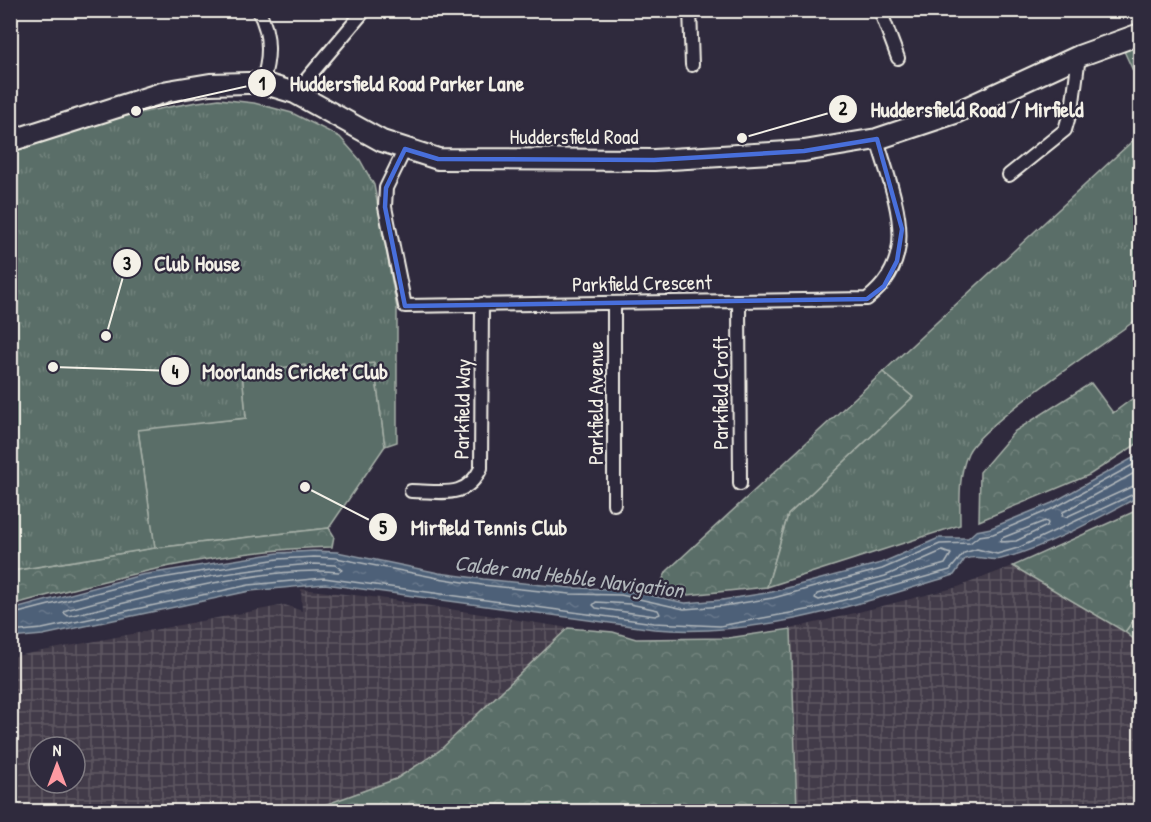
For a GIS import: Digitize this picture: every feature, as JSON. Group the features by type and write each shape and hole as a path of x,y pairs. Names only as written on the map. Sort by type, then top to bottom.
{"highway":[{"name":"Huddersfield Road","path":"10,141 168,91 210,84 262,83 295,93 382,141 438,159 654,160 782,153 877,139 955,113 1079,56 1140,34"}],"street":[{"path":"258,10 264,21 268,48 267,66 262,83"},
{"path":"295,93 364,10"},
{"path":"690,10 692,65"},
{"path":"880,10 898,58"},
{"path":"1009,175 1065,130 1073,102 1079,56"},
{"name":"Parkfield Crescent","path":"405,149 386,188 385,207 405,306 867,299 884,286 897,261 902,230 877,139"},
{"name":"Parkfield Croft","path":"739,301 740,484"},
{"name":"Parkfield Avenue","path":"614,303 614,504"},
{"name":"Parkfield Way","path":"411,491 460,491 474,482 481,468 482,304"}],"highlighted area":[{"path":"877,139 902,229 897,261 884,286 867,299 405,306 385,207 386,188 405,149 438,159 499,161 654,160 804,151"}],"shaded area":[{"path":"1013,566 1125,632 1140,644 1140,811 797,811 791,629 958,587"},
{"path":"301,589 380,598 568,628 439,751 396,779 308,811 11,812 11,657 285,605 302,611"}],"green space":[{"path":"1140,46 1140,86 1124,51"},
{"path":"219,99 254,103 292,113 340,137 360,160 374,185 397,308 397,442 385,446 374,363 306,370 305,365 242,372 246,418 138,430 155,548 11,571 11,148 114,119 166,107"},
{"path":"1140,134 1140,317 1047,383 978,440 968,453 963,471 960,489 960,525 767,587 788,515 913,397 883,372"},
{"path":"374,363 385,446 329,528 155,548 138,429 246,418 242,372 305,365 306,370"},
{"path":"883,372 913,397 788,515 767,587 688,595 657,590 667,571"},
{"path":"1091,383 1113,413 1140,393 1140,442 1089,475 979,521 980,472 1015,431"},
{"path":"1140,509 1140,611 1125,632 1013,566"},
{"path":"329,528 334,536 332,547 250,553 170,566 11,605 11,571 155,548"},
{"path":"1140,611 1140,644 1125,632"},
{"path":"568,628 613,632 636,639 728,638 791,629 797,811 308,811 396,779 439,751"}],"water":[{"path":"1140,454 1140,496 1054,540 1001,559 976,557 965,559 954,575 843,608 768,624 731,629 654,629 325,584 250,591 43,635 11,638 11,610 141,575 278,553 337,552 439,573 571,588 621,589 685,603 772,592 881,563 939,538 968,538 976,531 991,528 1052,503"}],"place":[{"name":"Huddersfield Road Parker Lane","path":"136,111"},
{"name":"Huddersfield Road / Mirfield","path":"742,138"},
{"name":"Club House","path":"106,336"},
{"name":"Moorlands Cricket Club","path":"53,367"},
{"name":"Mirfield Tennis Club","path":"305,487"}],"water label":[{"name":"Calder and Hebble Navigation","path":"569,576"}]}
